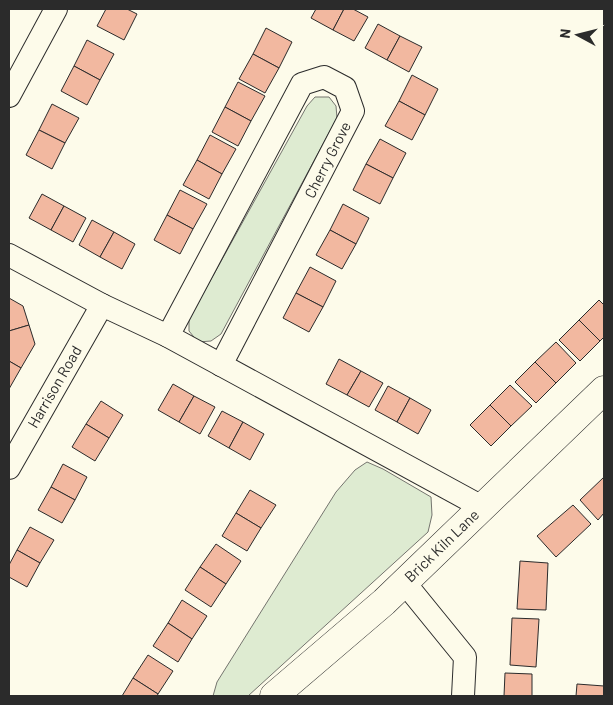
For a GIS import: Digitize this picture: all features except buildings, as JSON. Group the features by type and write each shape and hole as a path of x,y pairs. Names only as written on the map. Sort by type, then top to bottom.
{"street":[{"path":"9,96 56,9"},
{"name":"Cherry Grove","path":"168,336 302,84 324,76 345,88 353,111 221,365"},
{"path":"9,254 102,305 168,336 482,507"},
{"name":"Harrison Road","path":"9,468 102,305"},
{"name":"Brick Kiln Lane","path":"274,696 404,582 604,390"},
{"path":"404,582 465,657 464,696"}],"green space":[{"path":"315,97 329,97 336,106 337,118 221,334 211,341 198,342 189,331 189,319 307,106"},
{"path":"367,462 383,469 431,497 432,515 428,532 248,696 213,696 217,682 336,492 355,470"}]}
